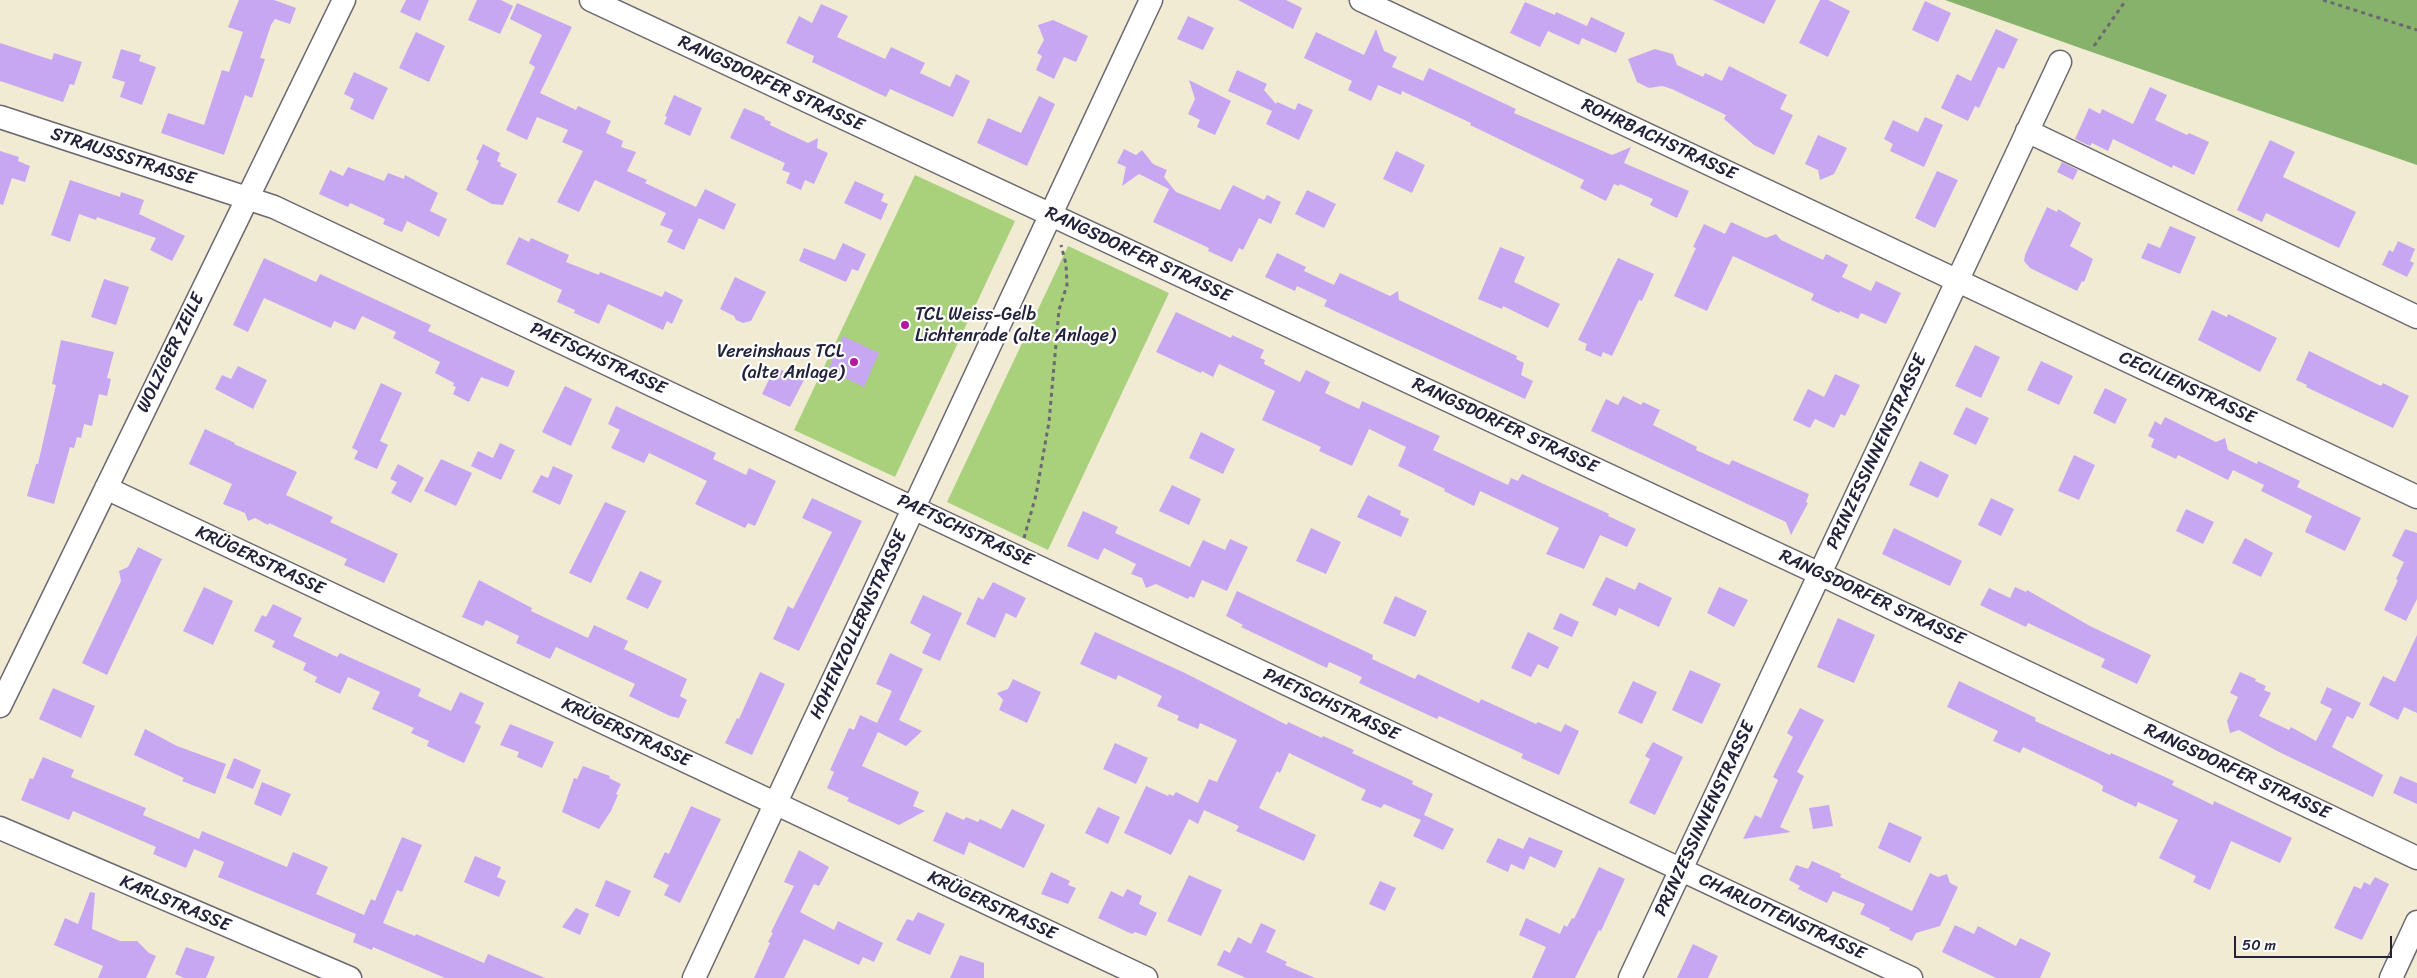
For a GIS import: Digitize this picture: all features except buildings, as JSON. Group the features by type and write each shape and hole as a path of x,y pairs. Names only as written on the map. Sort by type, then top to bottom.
{"street":[{"name":"WOLZIGER ZEILE","path":"0,706 344,0"},
{"name":"RANGSDORFER STRASSE","path":"591,0 1820,574 2417,858"},
{"name":"HOHENZOLLERNSTRASSE","path":"694,978 1151,0"},
{"name":"ROHRBACHSTRASSE","path":"1361,0 1957,280"},
{"name":"PRINZESSINNENSTRASSE","path":"1630,978 2060,62"},
{"name":"STRAUSSSTRASSE","path":"0,117 247,198"},
{"path":"2027,131 2417,317"},
{"name":"PAETSCHSTRASSE","path":"247,198 274,207 1681,869"},
{"name":"CECILIENSTRASSE","path":"1957,280 2417,497"},
{"name":"KRÜGERSTRASSE","path":"106,488 1146,978"},
{"name":"KARLSTRASSE","path":"0,828 350,978"},
{"name":"CHARLOTTENSTRASSE","path":"1681,869 1910,978"},
{"path":"2391,978 2417,922"}],"path":[{"path":"2094,46 2126,0"},
{"path":"2324,0 2417,30"},
{"path":"1022,542 1036,495 1050,422 1059,310 1067,286 1066,264 1059,237"}],"green space":[{"path":"1945,0 2417,0 2417,165 2083,49"},
{"name":"TCL Weiss-Gelb Lichtenrade (alte Anlage)","path":"915,175 1015,221 895,477 794,430"},
{"path":"1068,246 1169,293 1048,550 947,502"}],"place":[{"name":"TCL Weiss-Gelb Lichtenrade (alte Anlage)","path":"905,325"},
{"name":"Vereinshaus TCL (alte Anlage)","path":"854,362"}]}
